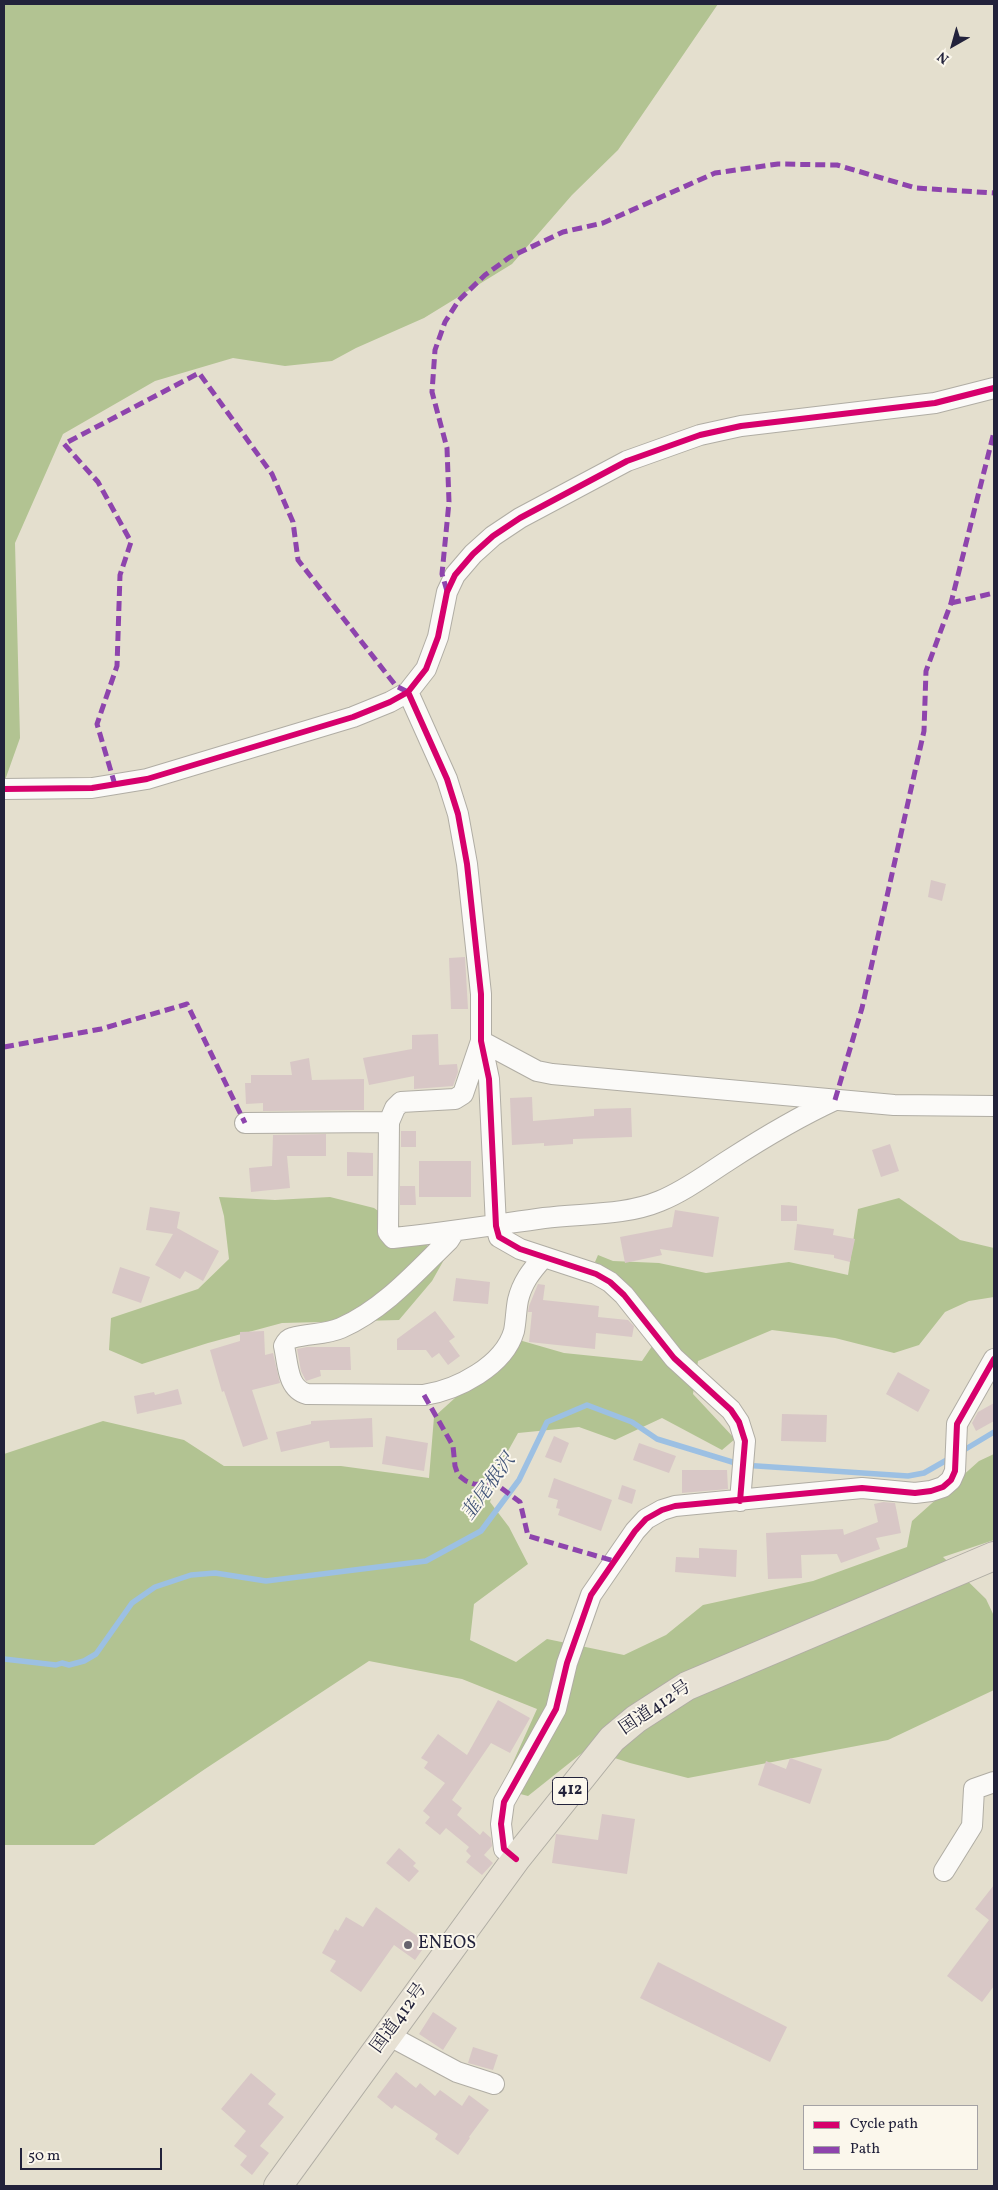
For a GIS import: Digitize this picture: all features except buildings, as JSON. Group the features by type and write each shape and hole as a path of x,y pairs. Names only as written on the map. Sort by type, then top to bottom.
{"highway":[{"name":"国道412号","path":"278,2186 516,1859 612,1739 636,1719 687,1686 994,1556"}],"street":[{"path":"4,789 92,788 147,779 353,717 390,702 408,692 426,668 438,637 447,592 455,575 473,554 493,536 520,518 627,461 700,435 741,426 935,403 994,388"},
{"path":"408,692 447,779 458,814 473,912 481,994 481,1041 489,1079 496,1226 499,1237 520,1249 596,1274 610,1282 624,1295 674,1358 731,1410 743,1432 746,1451 740,1501"},
{"path":"481,1041 537,1072 894,1105 994,1106"},
{"path":"481,1041 463,1094 455,1099 401,1102 395,1108 389,1122 388,1232 393,1238 454,1232 545,1218 625,1211 652,1204 682,1190 782,1127 835,1100"},
{"path":"245,1124 389,1122"},
{"path":"454,1232 449,1240 394,1293 359,1319 326,1334 292,1338 286,1341 284,1346 291,1381 300,1392 308,1394 424,1395 442,1392 471,1378 490,1366 510,1339 521,1289 528,1275 543,1258"},
{"path":"516,1859 504,1849 501,1824 504,1802 556,1709 567,1663 590,1595 635,1531 646,1519 662,1510 675,1506 862,1488 915,1493 943,1487 951,1480 955,1471 958,1424 994,1359"},
{"path":"944,1871 972,1826 974,1789 994,1782"},
{"path":"388,2035 457,2072 494,2084"}],"green space":[{"path":"4,4 718,4 618,150 572,195 512,264 424,318 356,348 332,361 285,366 233,358 155,381 63,434 15,543 20,738 4,783"},
{"path":"219,1197 275,1200 330,1197 374,1208 445,1258 432,1281 399,1320 282,1323 208,1343 142,1364 109,1350 111,1318 198,1289 229,1259 224,1216"},
{"path":"899,1198 960,1240 994,1248 994,1297 969,1301 945,1312 919,1345 894,1353 835,1338 772,1330 698,1361 693,1394 735,1439 722,1450 662,1418 615,1440 579,1427 518,1433 503,1460 490,1502 509,1527 528,1564 474,1604 470,1640 516,1662 547,1639 624,1655 666,1635 703,1605 813,1581 907,1547 912,1521 979,1461 994,1454 994,1540 943,1557 986,1599 994,1616 994,1690 888,1740 688,1778 630,1763 587,1749 528,1796 501,1789 537,1709 462,1679 369,1661 94,1845 4,1845 4,1454 103,1421 184,1440 224,1466 341,1466 429,1478 434,1417 519,1340 564,1353 642,1361 663,1330 595,1262 598,1255 613,1261 659,1263 706,1273 789,1262 848,1275 858,1209"}],"waterway":[{"name":"韮尾根沢","path":"4,1659 56,1665 62,1663 69,1665 84,1661 96,1654 132,1603 155,1587 191,1575 215,1573 266,1581 426,1561 481,1531 519,1480 547,1422 587,1405 632,1422 657,1439 742,1465 908,1476 924,1473 952,1457"},
{"name":"韮尾根沢","path":"959,1453 994,1432"}],"marked path":[{"path":"447,591 442,574 449,502 447,448 432,392 435,350 445,322 459,300 485,275 510,257 563,232 603,223 715,173 778,164 837,165 916,188 994,193"},
{"path":"115,785 97,724 117,666 120,575 131,542 98,482 64,444 199,373 272,474 293,522 298,560 396,686 408,692"},
{"path":"835,1100 862,1008 924,731 926,671 951,603 994,432"},
{"path":"951,603 994,593"},
{"path":"4,1047 101,1029 187,1004 245,1123"},
{"path":"424,1395 453,1446 458,1475 474,1484 497,1485 520,1502 528,1536 614,1561"}],"cycle path":[{"path":"4,789 92,788 147,779 353,717 390,702 408,692 426,669 438,637 447,592 455,575 473,554 493,536 520,518 627,461 700,435 741,426 935,403 994,388"},
{"path":"408,692 447,779 458,814 467,864 481,994 481,1041 489,1079 496,1226 499,1237 520,1249 596,1274 610,1282 624,1295 674,1358 731,1410 739,1422 745,1441 740,1501"},
{"path":"516,1859 504,1849 501,1824 504,1802 556,1709 567,1663 591,1595 635,1531 646,1519 662,1510 675,1506 862,1488 915,1493 943,1487 951,1480 955,1471 957,1424 994,1359"}],"place":[{"name":"ENEOS","path":"408,1945"}]}
